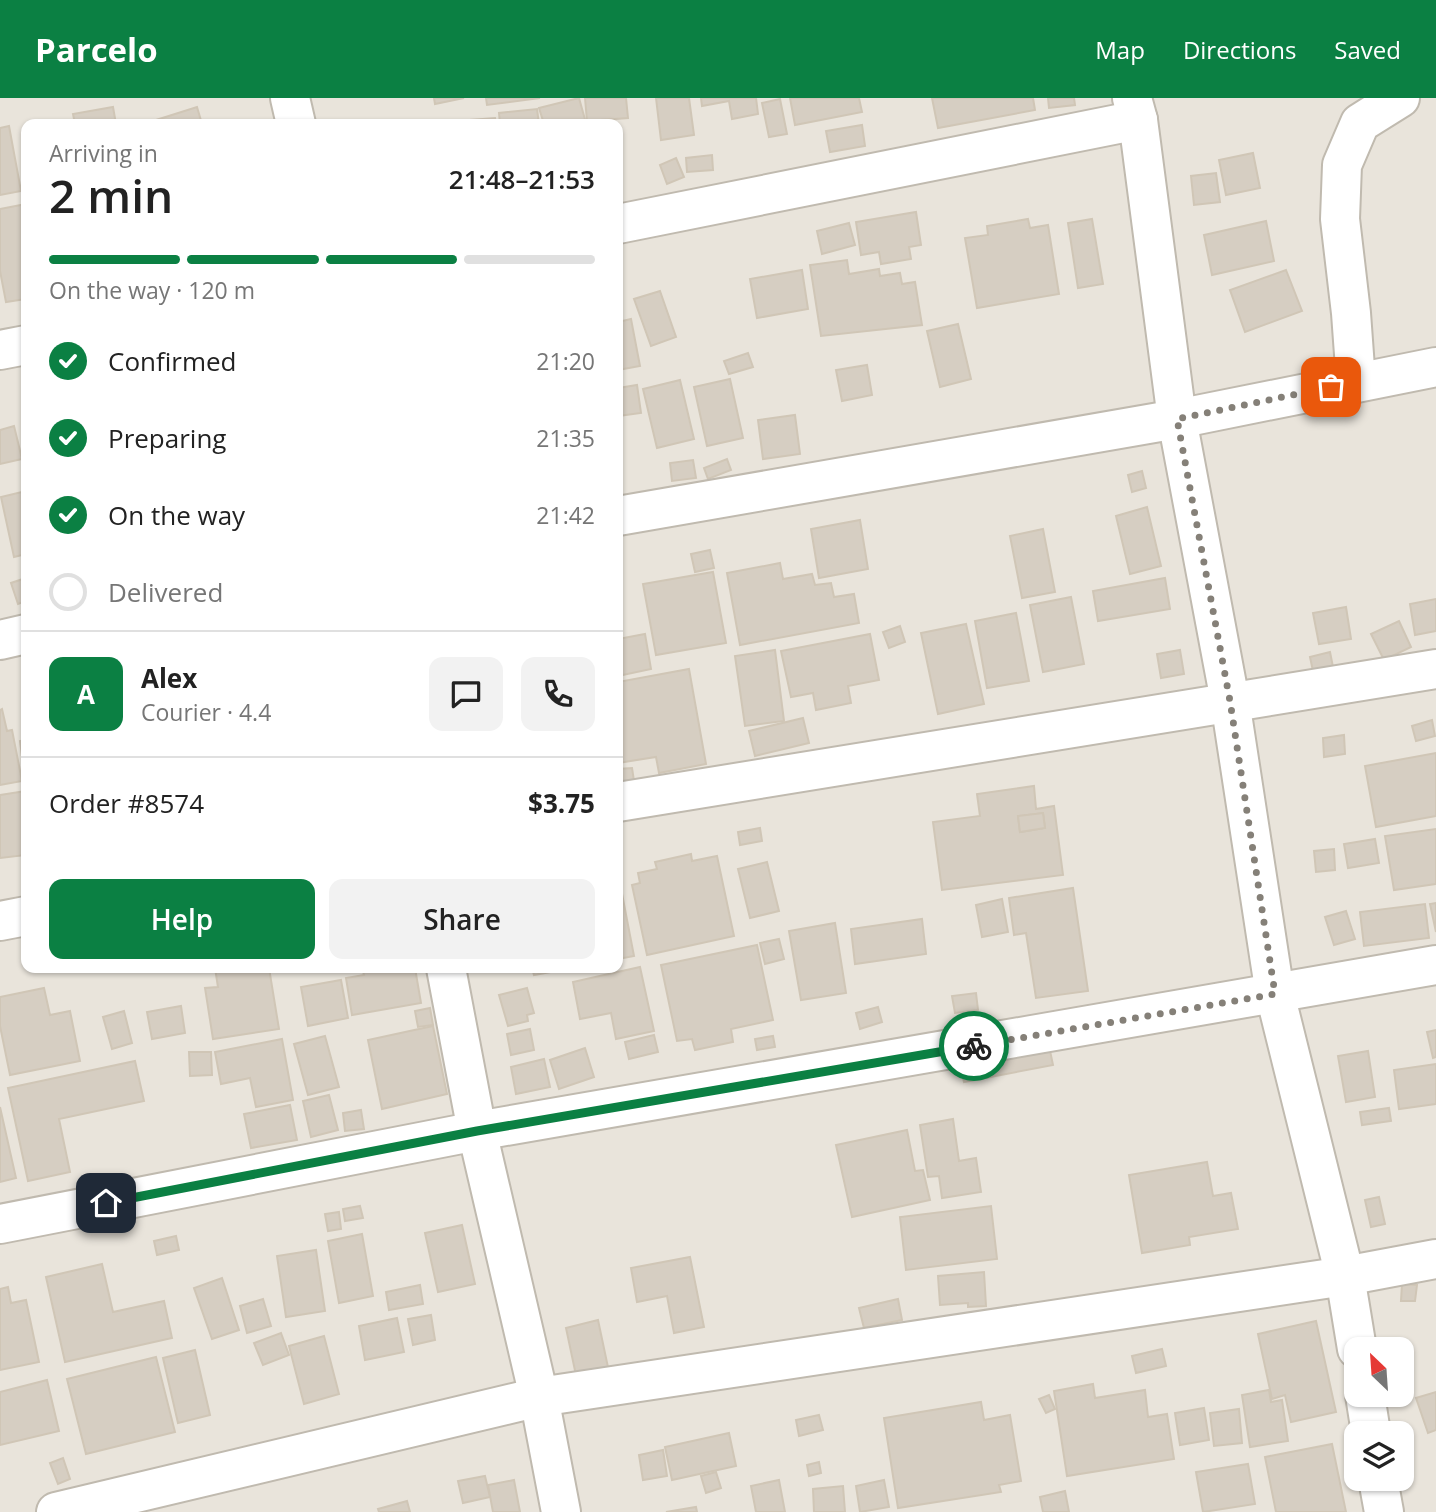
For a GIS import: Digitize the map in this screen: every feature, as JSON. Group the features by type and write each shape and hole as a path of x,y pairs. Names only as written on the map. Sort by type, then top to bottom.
{"street":[{"path":"290,98 295,119"},
{"path":"1356,382 1340,219 1342,164 1360,122 1400,98"},
{"path":"623,223 1135,109 1177,419 1230,701 1275,994 1345,1276 1355,1337"},
{"path":"0,350 21,346"},
{"path":"623,515 1177,419 1436,367"},
{"path":"0,640 21,635"},
{"path":"623,801 1436,669"},
{"path":"0,921 21,917"},
{"path":"0,1224 477,1131 1436,965"},
{"path":"447,973 477,1131 540,1397 561,1512"},
{"path":"56,1512 540,1397 1345,1276 1436,1259"},
{"path":"1380,1491 1384,1512"}],"shaded area":[{"path":"0,98 1436,98 1436,1512 0,1512"}],"building":[{"path":"434,98 464,98 435,104"},
{"path":"486,98 540,98 487,105"},
{"path":"579,98 585,119 542,119 539,108"},
{"path":"585,98 626,98 628,118 587,119"},
{"path":"656,98 689,98 694,135 661,140"},
{"path":"701,98 756,98 758,114 732,119 729,101 702,106"},
{"path":"790,98 859,98 862,112 795,125"},
{"path":"932,98 1033,98 1035,110 938,128"},
{"path":"1048,98 1074,98 1075,105 1049,108"},
{"path":"780,99 787,134 769,137 762,103"},
{"path":"113,107 115,119 74,119 73,114"},
{"path":"197,107 201,119 159,119"},
{"path":"537,109 538,119 500,119 499,113"},
{"path":"862,125 865,146 830,152 826,131"},
{"path":"9,126 21,191 0,195 0,128"},
{"path":"1253,153 1260,188 1226,195 1219,160"},
{"path":"712,155 713,170 687,172 686,158"},
{"path":"676,158 684,177 667,184 660,165"},
{"path":"1216,173 1220,202 1194,205 1191,176"},
{"path":"21,205 21,300 6,302 0,271 0,209"},
{"path":"916,212 921,245 909,247 911,259 881,264 879,252 861,255 856,222"},
{"path":"1028,219 1030,228 1048,225 1059,294 977,308 965,238 988,235 987,226"},
{"path":"1092,219 1103,284 1078,288 1068,223"},
{"path":"1266,221 1274,261 1212,275 1204,235"},
{"path":"849,223 855,245 822,254 817,231"},
{"path":"847,260 849,274 879,269 880,276 900,273 902,284 915,282 922,325 821,336 810,265"},
{"path":"802,270 808,309 757,318 750,279"},
{"path":"1286,270 1302,311 1245,332 1230,290"},
{"path":"660,291 676,337 651,346 634,299"},
{"path":"631,319 640,366 623,369 623,321"},
{"path":"958,324 971,379 940,387 927,331"},
{"path":"748,353 753,367 729,374 724,361"},
{"path":"867,365 872,395 842,401 836,370"},
{"path":"730,379 743,438 707,446 694,387"},
{"path":"680,380 694,439 657,448 643,389"},
{"path":"637,385 641,413 623,415 623,387"},
{"path":"795,415 800,454 763,459 758,420"},
{"path":"14,426 21,459 0,464 0,430"},
{"path":"727,459 731,470 708,479 704,468"},
{"path":"693,460 696,478 672,481 670,463"},
{"path":"1142,471 1146,488 1132,492 1128,475"},
{"path":"21,492 21,555 14,557 1,497"},
{"path":"1147,507 1161,566 1130,574 1116,516"},
{"path":"860,520 868,569 819,578 811,529"},
{"path":"1043,529 1055,592 1022,598 1010,536"},
{"path":"710,550 714,568 695,572 691,554"},
{"path":"780,563 783,579 812,574 815,585 831,583 834,597 854,594 859,623 740,645 727,573"},
{"path":"713,572 726,643 656,655 643,584"},
{"path":"1165,578 1170,609 1098,621 1093,591"},
{"path":"21,580 21,603 18,604 11,583"},
{"path":"1071,597 1084,664 1043,672 1030,605"},
{"path":"1436,599 1436,631 1415,635 1410,604"},
{"path":"1346,607 1351,639 1319,644 1313,613"},
{"path":"1016,613 1029,681 987,688 975,621"},
{"path":"1399,621 1411,647 1384,660 1371,634"},
{"path":"966,624 984,704 938,714 921,633"},
{"path":"900,626 905,642 889,648 883,632"},
{"path":"645,634 651,669 623,675 623,638"},
{"path":"870,634 879,680 848,686 851,703 816,710 813,693 791,697 781,651"},
{"path":"775,650 784,721 745,726 735,656"},
{"path":"1180,650 1184,674 1161,678 1157,654"},
{"path":"1330,652 1333,667 1313,671 1310,657"},
{"path":"689,669 706,764 659,773 656,757 623,762 623,681"},
{"path":"2,709 7,731 12,730 21,781 0,785"},
{"path":"803,718 809,743 755,756 749,731"},
{"path":"1432,720 1435,736 1416,741 1412,726"},
{"path":"1344,735 1345,754 1324,757 1323,738"},
{"path":"1436,753 1436,816 1376,827 1365,766"},
{"path":"632,768 634,781 623,782 623,769"},
{"path":"1034,786 1036,809 1054,806 1063,875 942,890 933,822 980,816 977,794","holes":["1043,813 1045,828 1020,832 1018,816"]},
{"path":"21,792 21,855 0,858 0,795"},
{"path":"1043,813 1045,828 1020,832 1018,816"},
{"path":"760,828 762,841 740,845 738,832"},
{"path":"1436,829 1436,884 1394,890 1385,836"},
{"path":"1375,839 1379,863 1348,868 1344,844"},
{"path":"1334,849 1335,870 1316,872 1314,851"},
{"path":"691,854 692,861 717,856 734,936 647,955 632,885 640,883 638,873 657,869 655,862"},
{"path":"767,862 779,911 750,918 738,869"},
{"path":"1073,888 1088,991 1036,998 1026,933 1014,935 1009,898"},
{"path":"623,899 634,956 623,958"},
{"path":"1002,899 1008,932 982,937 976,905"},
{"path":"1436,903 1436,932 1430,904"},
{"path":"1425,904 1429,938 1364,946 1360,912"},
{"path":"1346,911 1355,939 1334,945 1325,917"},
{"path":"922,919 926,954 855,964 851,929"},
{"path":"835,923 846,993 801,1000 789,931"},
{"path":"779,939 784,959 765,964 760,943"},
{"path":"757,945 773,1020 731,1029 733,1042 695,1050 692,1039 677,1041 661,965"},
{"path":"640,967 654,1031 616,1039 611,1013 580,1019 573,982 623,973"},
{"path":"216,973 270,973 279,1029 213,1039 205,988 218,987"},
{"path":"416,973 421,1003 352,1015 346,978"},
{"path":"341,980 348,1018 308,1026 301,987"},
{"path":"44,988 50,1015 70,1011 80,1061 10,1075 0,1026 0,997"},
{"path":"527,988 534,1013 527,1015 528,1021 508,1026 499,995"},
{"path":"976,993 978,1010 955,1013 952,996"},
{"path":"181,1006 185,1033 152,1039 147,1012"},
{"path":"878,1007 882,1022 860,1029 856,1013"},
{"path":"430,1008 433,1025 418,1027 415,1011"},
{"path":"124,1011 132,1043 112,1049 103,1017"},
{"path":"433,1026 447,1094 382,1109 368,1040"},
{"path":"530,1029 534,1050 511,1055 507,1034"},
{"path":"1436,1030 1436,1057 1433,1058 1427,1032"},
{"path":"654,1035 658,1052 629,1059 625,1042"},
{"path":"325,1036 339,1087 308,1095 294,1044"},
{"path":"773,1036 775,1047 757,1050 755,1039"},
{"path":"282,1039 293,1100 256,1107 250,1078 221,1084 215,1052"},
{"path":"1049,1046 1053,1065 964,1082 960,1064"},
{"path":"585,1048 594,1077 559,1089 550,1060"},
{"path":"1368,1051 1375,1097 1346,1102 1338,1056"},
{"path":"189,1052 211,1052 212,1075 190,1076"},
{"path":"544,1059 550,1087 516,1094 511,1067"},
{"path":"135,1061 144,1101 59,1119 70,1172 28,1181 8,1088"},
{"path":"1436,1064 1436,1104 1399,1109 1394,1070"},
{"path":"329,1095 338,1130 311,1137 303,1101"},
{"path":"290,1105 297,1140 251,1148 244,1114"},
{"path":"0,1107 16,1178 0,1182"},
{"path":"1389,1108 1391,1121 1362,1125 1360,1112"},
{"path":"361,1110 364,1129 345,1131 343,1113"},
{"path":"953,1119 959,1161 976,1158 981,1192 942,1198 939,1176 928,1177 920,1125"},
{"path":"907,1130 915,1171 923,1170 930,1200 852,1217 836,1145"},
{"path":"1207,1162 1213,1196 1231,1193 1238,1229 1189,1237 1190,1245 1142,1253 1129,1175"},
{"path":"1379,1197 1385,1224 1371,1227 1365,1200"},
{"path":"360,1206 363,1218 345,1221 343,1209"},
{"path":"991,1206 997,1259 906,1270 900,1217"},
{"path":"339,1212 341,1229 328,1231 325,1214"},
{"path":"462,1225 475,1284 438,1292 425,1233"},
{"path":"362,1234 373,1296 339,1303 328,1241"},
{"path":"176,1236 179,1250 157,1255 154,1241"},
{"path":"316,1250 325,1311 286,1317 277,1256"},
{"path":"690,1257 704,1327 674,1333 667,1296 637,1302 631,1268"},
{"path":"102,1264 113,1312 164,1301 172,1338 65,1362 46,1277"},
{"path":"984,1272 986,1306 968,1307 968,1303 940,1305 938,1276"},
{"path":"222,1278 239,1330 212,1339 194,1288"},
{"path":"1402,1284 1417,1285 1415,1301 1401,1301"},
{"path":"420,1285 423,1304 389,1310 386,1292"},
{"path":"8,1287 11,1303 26,1300 39,1362 0,1370 0,1289"},
{"path":"263,1299 271,1326 247,1333 240,1306"},
{"path":"898,1299 902,1320 864,1328 859,1308"},
{"path":"431,1315 435,1340 413,1345 408,1319"},
{"path":"397,1318 404,1352 365,1360 359,1326"},
{"path":"598,1320 609,1372 577,1380 566,1328"},
{"path":"1316,1321 1336,1412 1291,1422 1285,1395 1272,1399 1258,1334"},
{"path":"281,1333 289,1355 263,1365 254,1343"},
{"path":"324,1336 339,1394 304,1404 289,1346"},
{"path":"1162,1349 1166,1366 1136,1373 1132,1356"},
{"path":"195,1350 210,1415 178,1423 163,1358"},
{"path":"156,1357 175,1432 86,1454 67,1379"},
{"path":"47,1380 59,1431 0,1445 0,1392"},
{"path":"1093,1384 1095,1398 1145,1390 1148,1417 1167,1414 1174,1459 1067,1476 1054,1391"},
{"path":"1269,1390 1271,1402 1282,1400 1288,1441 1250,1447 1242,1395"},
{"path":"1436,1392 1436,1430 1428,1433 1416,1398"},
{"path":"1049,1395 1055,1409 1046,1413 1039,1399"},
{"path":"981,1402 984,1420 1010,1415 1021,1481 999,1485 1001,1492 898,1508 884,1418"},
{"path":"1204,1408 1209,1440 1180,1445 1175,1413"},
{"path":"1239,1409 1242,1443 1214,1446 1210,1413"},
{"path":"819,1415 823,1430 799,1436 796,1420"},
{"path":"729,1433 736,1466 672,1480 665,1447"},
{"path":"1332,1444 1346,1512 1276,1512 1265,1457"},
{"path":"663,1450 667,1476 643,1480 639,1455"},
{"path":"63,1458 70,1479 58,1484 50,1463"},
{"path":"819,1462 821,1473 809,1476 807,1465"},
{"path":"1248,1464 1255,1504 1203,1512 1196,1472"},
{"path":"716,1472 721,1488 706,1493 701,1476"},
{"path":"485,1476 490,1497 463,1503 458,1481"},
{"path":"514,1480 520,1512 493,1512 488,1485"},
{"path":"779,1480 785,1512 756,1512 751,1486"},
{"path":"884,1480 889,1507 860,1512 856,1486"},
{"path":"843,1486 845,1512 814,1512 813,1489"},
{"path":"1065,1491 1069,1512 1043,1512 1040,1497"},
{"path":"407,1501 410,1512 379,1512 378,1509"},
{"path":"696,1507 697,1512 666,1512"}],"way so far":[{"path":"974,1046 1275,994 1230,701 1177,419 1331,387"}],"route":[{"path":"106,1203 477,1131 974,1046"}]}
